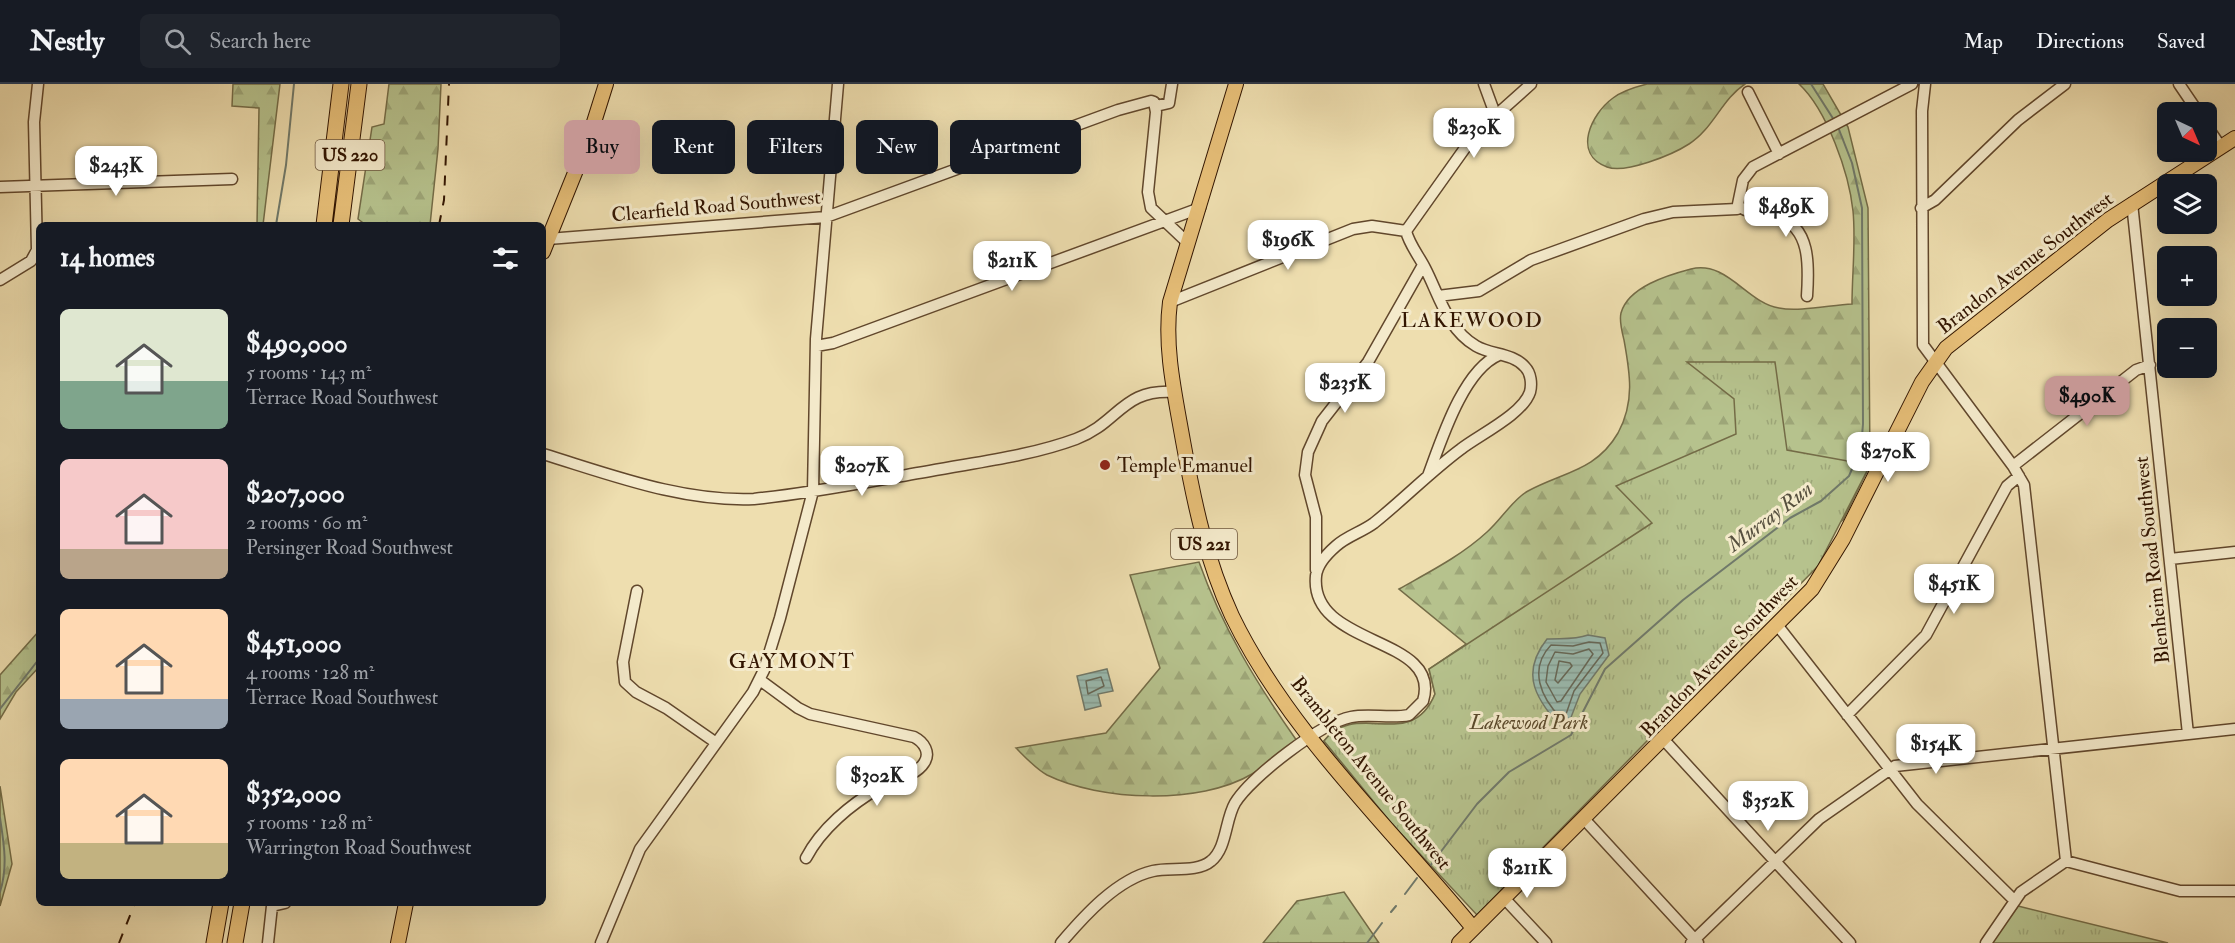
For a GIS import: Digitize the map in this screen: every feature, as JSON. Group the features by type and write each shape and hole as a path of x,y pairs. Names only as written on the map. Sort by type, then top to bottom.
{"highway":[{"name":"US 220","path":"324,222 341,84"},
{"name":"US 220","path":"341,222 359,84"},
{"path":"214,943 220,906"},
{"path":"235,943 241,906"},
{"path":"244,943 249,906"}],"main road":[{"path":"595,120 606,84"},
{"path":"597,120 614,84"},
{"name":"Brambleton Avenue Southwest","path":"1236,84 1170,302 1168,339 1196,510 1221,589 1251,650 1312,737 1473,928"},
{"name":"Brandon Avenue Southwest","path":"1459,943 1778,626 1823,574 1922,382 1934,363 1957,338 2132,203 2235,138"},
{"path":"546,246 575,174"},
{"path":"398,943 405,906"}],"street":[{"path":"36,222 34,122 38,84"},
{"path":"601,943 640,849 715,742 745,705 760,680 780,618 813,491 816,346 838,84"},
{"path":"1172,84 1169,103 1156,106 1148,192 1151,208 1188,243"},
{"path":"1484,84 1495,114"},
{"path":"1406,231 1475,134 1531,84"},
{"path":"1740,207 1742,186 1748,173 1892,88 1912,84"},
{"path":"1925,84 1922,111 1921,208 1923,345 1934,363 2016,471 2026,495 2066,861"},
{"path":"1921,208 1935,200 2018,120 2065,84"},
{"path":"2180,84 2192,102"},
{"path":"1748,92 1779,154"},
{"name":"Clearfield Road Southwest","path":"549,239 826,217 1151,100 1156,106"},
{"path":"2217,141 2221,147"},
{"path":"0,187 232,179"},
{"name":"Blenheim Road Southwest","path":"2132,203 2151,365 2188,734"},
{"path":"1438,296 1479,291 1531,260 1644,219 1673,212 1740,207 1752,213 1777,216 1788,221 1799,231 1806,254 1807,296"},
{"path":"816,346 833,343 1200,208"},
{"path":"1170,302 1353,228 1372,226 1406,231"},
{"path":"1316,574 1328,554 1336,546 1374,523 1427,477 1526,401 1531,386 1528,370 1518,361 1483,350 1462,336 1438,296 1406,231"},
{"path":"0,280 31,261 36,252"},
{"path":"1061,943 1118,888 1143,874 1164,869 1201,866 1211,861 1220,848 1229,817 1242,794 1266,770 1312,737 1348,717 1398,717 1409,715 1420,706 1426,694 1422,674 1403,655 1353,631 1329,614 1319,597 1316,574 1316,523 1305,475 1308,452 1322,421 1368,362 1423,265"},
{"path":"1427,477 1452,415 1471,382 1484,363 1499,355"},
{"path":"1847,715 1926,635 2016,471 2136,370 2151,365"},
{"path":"546,455 710,499 754,499 813,491 1049,447 1085,435 1141,394 1157,391 1175,392"},
{"path":"2170,559 2235,552"},
{"path":"637,591 623,662 625,682 636,692 666,708 715,742"},
{"path":"1778,626 1917,804 2015,901"},
{"path":"760,680 810,714 914,737 924,744 927,755 922,766 880,787 845,813 818,839 806,858"},
{"path":"1585,820 1695,942 1774,861 1827,813 1889,769 1903,764 2235,729"},
{"path":"1664,740 1850,943"},
{"path":"1986,943 2015,901 2031,884 2066,861 2180,891 2235,891"},
{"path":"1504,898 1546,943"},
{"path":"268,943 272,906"}],"green space":[{"path":"233,84 280,84 263,222 257,222 259,108 232,106"},
{"path":"389,84 441,84 438,149 430,222 362,222 358,219 372,127 384,124"},
{"path":"1647,84 1745,84 1730,98 1705,130 1689,144 1660,158 1636,166 1607,167 1596,161 1590,153 1588,144 1592,123 1605,105 1617,96"},
{"path":"1799,84 1823,84 1848,127 1868,208 1870,465 1843,520 1392,824 1324,741 1337,729 1351,724 1398,724 1412,720 1425,711 1435,694 1429,669 1466,644 1399,589 1477,541 1512,504 1528,491 1589,463 1609,446 1618,433 1627,410 1630,387 1620,316 1625,304 1632,296 1640,289 1671,275 1704,268 1726,276 1757,299 1779,308 1805,309 1852,304 1854,222 1847,179 1835,143 1819,109"},
{"name":"Lakewood Park","path":"1687,362 1775,362 1787,450 1870,465 1818,566 1477,915 1392,824 1324,741 1337,729 1351,724 1398,724 1412,720 1425,711 1435,694 1429,669 1652,523 1616,486 1736,434 1734,399"},
{"path":"1199,562 1218,609 1242,654 1297,741 1252,774 1230,784 1178,795 1150,796 1094,790 1069,784 1039,770 1016,748 1106,733 1160,668 1130,575"},
{"path":"36,634 36,670 16,692 0,719 0,675"},
{"path":"0,786 12,864 0,906"},
{"path":"1344,892 1379,943 1263,943 1297,901"},
{"path":"2018,906 2168,943 1992,943"}],"water":[{"path":"1588,635 1605,638 1609,655 1580,694 1570,720 1563,730 1539,698 1533,676 1534,665 1538,652 1547,639"},
{"path":"1107,669 1113,691 1098,694 1101,706 1085,710 1077,676"}],"waterway":[{"path":"276,222 286,165 294,84"},
{"name":"Murray Run","path":"1811,84 1834,120"},
{"name":"Murray Run","path":"1430,866 1477,804 1509,772 1571,735 1605,669 1683,600 1790,518 1821,501 1849,476 1861,448 1863,424 1862,208 1852,163 1838,127"},
{"path":"0,709 36,663"},
{"path":"0,818 5,864 0,892"},
{"name":"Murray Run","path":"1405,894 1417,878"},
{"name":"Murray Run","path":"1391,912 1396,906"},
{"name":"Murray Run","path":"1367,943 1382,923"}],"railway":[{"path":"440,222 444,200 449,84"},
{"path":"119,943 134,906"}],"place":[{"name":"Temple Emanuel","path":"1105,465"}],"district":[{"name":"LAKEWOOD","path":"1472,320"},
{"name":"GAYMONT","path":"792,661"}]}
